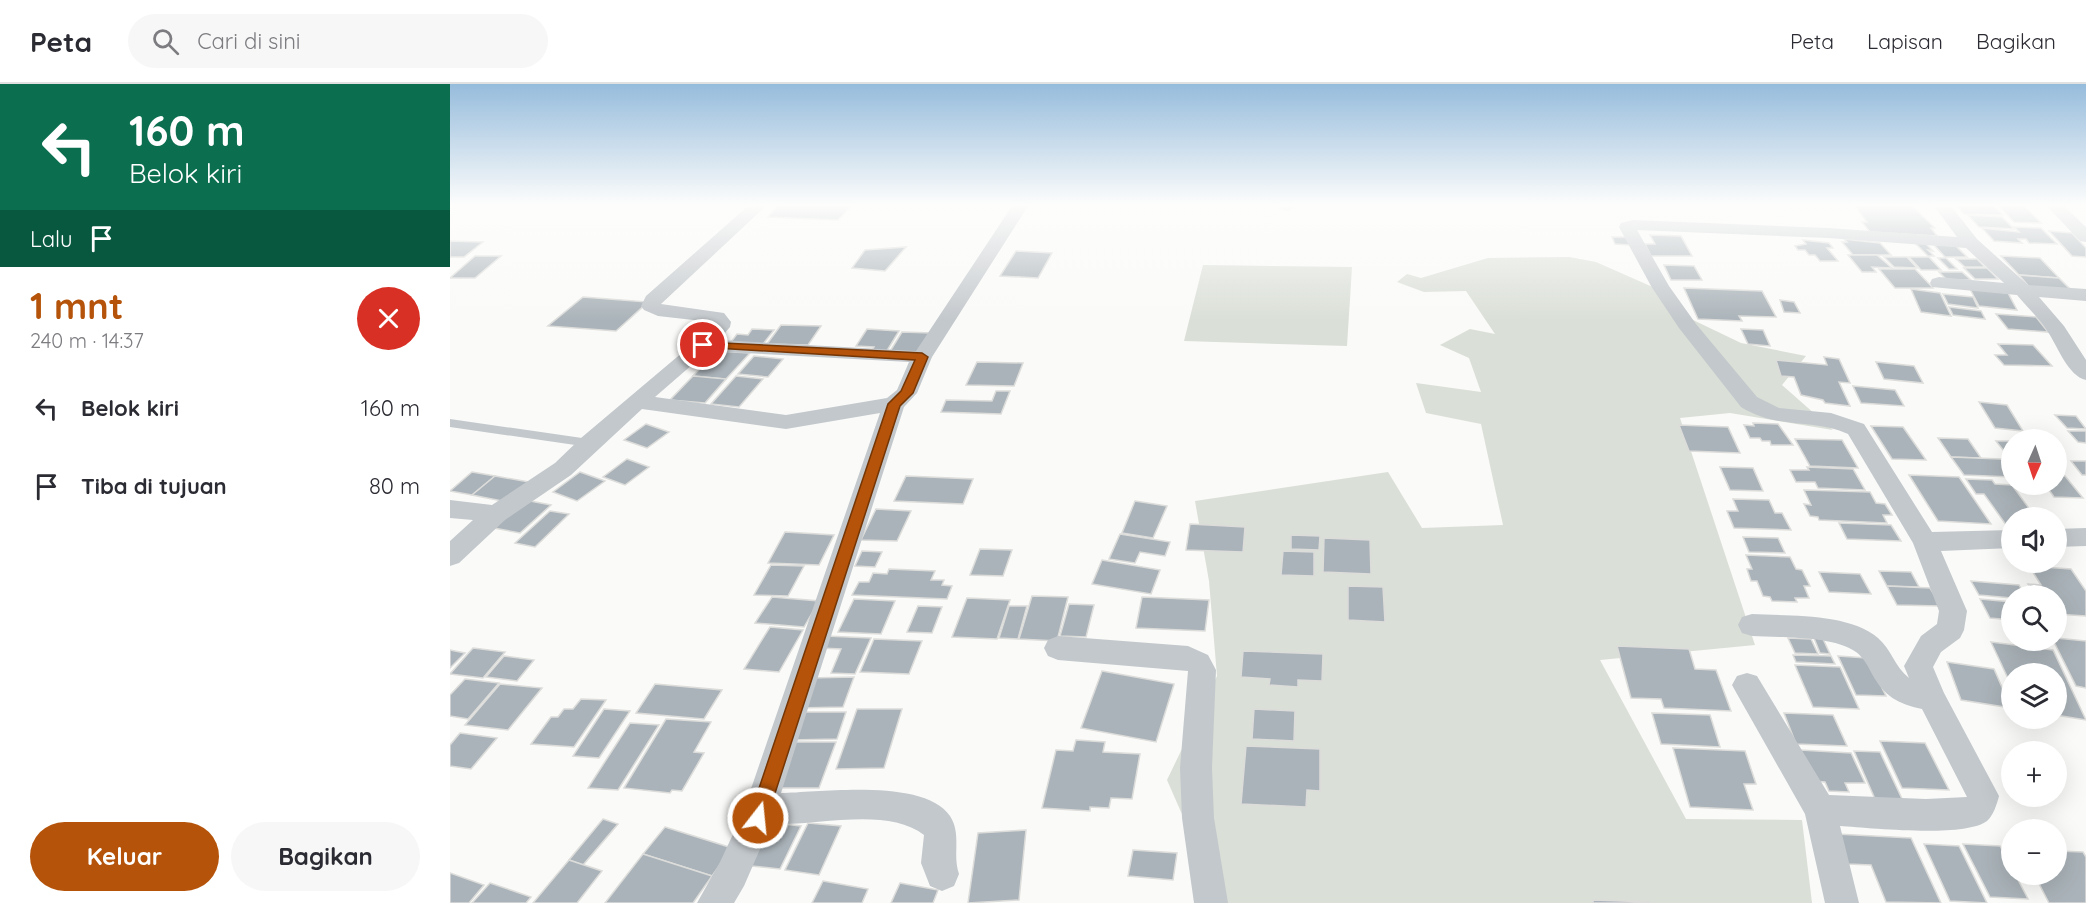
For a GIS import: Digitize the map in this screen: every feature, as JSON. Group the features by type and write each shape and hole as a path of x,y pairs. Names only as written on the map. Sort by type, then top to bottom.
{"street":[{"path":"450,556 496,514 564,469 589,443 703,345 720,327 721,322 717,317 658,310 651,306 653,300 715,244"},
{"path":"714,903 732,874 758,818 894,404 906,393 922,357 995,244"},
{"path":"1637,244 1664,292 1749,402 1771,415 1839,423 1856,429 1925,542 1953,611 1950,630 1931,644 1918,666 1932,699 1983,796 1981,805 1972,813 1942,814 1820,810"},
{"path":"1972,244 2024,291 2057,330 2065,346 2086,374"},
{"path":"1939,283 2086,295"},
{"path":"703,345 922,357"},
{"path":"638,402 786,422 894,404"},
{"path":"450,509 496,514"},
{"path":"2067,537 2086,537"},
{"path":"1925,542 2001,539"},
{"path":"1752,625 1846,633 1865,643 1874,651 1895,685 1904,691 1932,699"},
{"path":"1058,648 1188,658 1198,663 1202,670 1196,768 1197,818 1211,903"},
{"path":"1747,685 1820,810 1842,903"},
{"path":"760,808 774,810 822,805 881,805 914,811 930,818 939,826 942,845 938,862 942,873"}],"lane":[{"path":"450,423 589,443"}],"shaded area":[{"path":"1569,257 1596,262 1664,292 1691,319 1741,343 1806,356 1782,385 1833,430 1730,413 1680,418 1755,645 1600,660 1686,819 1802,820 1812,903 1221,903 1167,780 1217,676 1209,581 1195,501 1388,472 1422,528 1503,525 1481,424 1426,413 1416,383 1481,392 1469,358 1440,345 1470,329 1495,334 1466,291 1424,292 1397,282 1407,274 1421,278 1488,258"},
{"path":"1203,265 1352,267 1347,346 1184,341"}],"building":[{"path":"450,244 480,244 464,257 450,257"},
{"path":"1645,244 1686,244 1692,256 1651,256"},
{"path":"1830,244 1833,248 1827,248 1838,261 1820,261 1815,255 1809,255 1805,250 1798,250 1795,246"},
{"path":"1844,244 1881,244 1891,255 1853,255"},
{"path":"1916,244 1926,244 1933,251 1928,250 1934,256 1928,256"},
{"path":"2061,244 2082,244 2086,248 2086,257 2072,256"},
{"path":"1934,245 1955,245 1967,257 1945,257"},
{"path":"906,247 885,271 852,268 865,250"},
{"path":"1016,251 1052,253 1038,278 1000,276"},
{"path":"1848,255 1877,255 1892,268 1872,267 1876,272 1862,272"},
{"path":"475,256 501,256 475,278 450,278"},
{"path":"2001,256 2040,258 2059,278 2019,275"},
{"path":"1884,257 1907,257 1917,268 1894,267"},
{"path":"1909,257 1929,257 1941,270 1921,270"},
{"path":"1938,258 1946,258 1957,269 1949,269"},
{"path":"1956,259 1977,259 1985,267 1965,267"},
{"path":"1664,265 1694,266 1702,280 1671,280"},
{"path":"1964,268 1987,268 1998,279 1975,279"},
{"path":"1879,269 1915,269 1933,288 1895,288"},
{"path":"1939,272 1962,272 1971,280 1947,280"},
{"path":"2019,275 2059,278 2071,290 2030,288"},
{"path":"1684,288 1762,291 1776,317 1739,316 1742,321 1698,319"},
{"path":"1911,289 1940,293 1951,316 1921,312"},
{"path":"1970,289 2008,293 2017,310 1979,306"},
{"path":"1943,294 1973,297 1978,308 1948,304"},
{"path":"583,297 648,302 616,331 548,326"},
{"path":"1780,300 1794,302 1800,313 1784,312"},
{"path":"1949,307 1981,311 1985,319 1953,315"},
{"path":"1996,314 2036,317 2048,332 2008,329"},
{"path":"781,325 821,326 808,345 767,344"},
{"path":"752,329 774,330 763,344 731,342 737,334 748,335"},
{"path":"867,329 899,331 885,354 870,354 874,347 856,346"},
{"path":"1741,329 1763,330 1770,346 1748,344"},
{"path":"902,332 931,333 919,354 889,353"},
{"path":"1998,344 2033,345 2052,366 2004,365 1995,355 2007,355"},
{"path":"717,351 750,353 726,379 693,376"},
{"path":"754,356 783,359 768,377 738,374"},
{"path":"1824,357 1839,359 1850,383 1839,382 1850,406 1825,403 1823,400 1801,395 1794,377 1781,376 1776,360 1827,365"},
{"path":"977,362 1023,363 1014,386 966,385"},
{"path":"1876,362 1914,366 1923,383 1884,379"},
{"path":"693,376 726,379 705,403 670,400"},
{"path":"736,376 763,379 739,407 711,404"},
{"path":"1853,386 1895,390 1904,406 1861,403"},
{"path":"996,391 1010,391 1001,414 941,412 946,400 992,401"},
{"path":"1979,402 2007,405 2022,429 1995,428"},
{"path":"2055,415 2076,416 2086,429 2067,428"},
{"path":"1753,423 1778,424 1793,445 1771,445 1770,441 1750,438 1744,425 1754,426"},
{"path":"646,424 669,432 647,448 624,440"},
{"path":"1679,425 1728,427 1740,453 1689,451"},
{"path":"1871,426 1903,427 1926,460 1892,459"},
{"path":"2068,431 2086,431 2086,443 2078,442"},
{"path":"1938,438 1968,439 1981,458 1951,457"},
{"path":"1795,439 1842,440 1858,468 1810,466"},
{"path":"1951,457 2001,459 2001,477 1964,475"},
{"path":"627,459 649,467 625,485 603,477"},
{"path":"2071,461 2086,461 2086,475 2082,475"},
{"path":"1720,467 1753,468 1763,491 1730,490"},
{"path":"1807,467 1853,469 1865,490 1818,488 1815,482 1796,482 1790,470 1809,470"},
{"path":"472,472 495,476 472,495 450,491"},
{"path":"580,472 605,481 577,501 553,492"},
{"path":"1909,475 1959,477 1991,524 1938,521"},
{"path":"495,476 529,482 507,502 472,495"},
{"path":"906,476 973,479 963,504 894,501"},
{"path":"2067,478 2083,498 2054,497 2053,495 2067,495"},
{"path":"1966,479 1992,480 1995,484 2001,484 2001,495 2019,495 2028,507 2001,507 2001,518 1984,494 1976,494"},
{"path":"1804,490 1870,492 1876,503 1885,504 1892,515 1883,515 1887,523 1819,520 1818,517 1810,516 1804,504 1811,505"},
{"path":"1733,499 1769,500 1775,513 1782,513 1791,530 1734,528 1727,511 1738,511"},
{"path":"525,500 551,505 520,533 494,528"},
{"path":"1135,501 1167,506 1153,538 1122,533"},
{"path":"876,509 911,511 897,541 861,540"},
{"path":"550,511 569,514 535,547 515,543"},
{"path":"1839,523 1891,525 1901,541 1847,539"},
{"path":"1190,524 1245,527 1243,552 1186,550"},
{"path":"785,532 834,535 819,565 768,563"},
{"path":"1120,534 1170,542 1165,556 1140,552 1135,563 1109,559"},
{"path":"1291,535 1320,536 1319,550 1291,549"},
{"path":"1743,537 1778,538 1785,553 1749,552"},
{"path":"1324,538 1370,540 1371,574 1323,572"},
{"path":"980,549 1012,550 1003,576 970,575"},
{"path":"862,551 882,552 875,567 855,566"},
{"path":"1283,551 1314,552 1314,576 1281,575"},
{"path":"1746,555 1790,557 1796,569 1802,570 1810,586 1804,586 1809,598 1795,598 1797,602 1772,601 1770,597 1763,596 1757,581 1751,581 1747,569 1752,569"},
{"path":"1102,560 1160,570 1151,594 1092,584"},
{"path":"771,565 804,566 788,596 754,595"},
{"path":"889,569 935,571 931,580 944,580 942,585 952,586 947,599 852,595 859,582 869,582 873,573 887,574"},
{"path":"2067,569 2071,569 2086,591 2086,616 2067,615 2067,585 2041,585 2033,573 2067,573"},
{"path":"1879,571 1911,572 1919,587 1887,586"},
{"path":"1819,572 1860,574 1871,594 1829,592"},
{"path":"1971,581 2019,585 2001,585 2001,597 1979,595"},
{"path":"1348,586 1383,587 1385,622 1348,620"},
{"path":"1887,586 1930,588 1941,606 1897,605"},
{"path":"1032,596 1068,597 1057,641 1019,639"},
{"path":"772,597 819,601 804,627 755,623"},
{"path":"1142,597 1209,600 1205,631 1136,628"},
{"path":"967,598 1010,600 997,639 952,637"},
{"path":"854,599 895,601 881,634 838,632"},
{"path":"1980,599 2001,601 2001,619 1990,618"},
{"path":"1069,604 1094,605 1086,637 1060,636"},
{"path":"918,606 942,607 932,633 907,632"},
{"path":"1009,606 1027,606 1018,639 999,638"},
{"path":"770,627 803,630 779,672 744,669"},
{"path":"825,636 871,638 855,674 831,673 841,649 820,648"},
{"path":"1788,638 1811,639 1818,654 1795,653"},
{"path":"1814,638 1823,639 1830,654 1820,653"},
{"path":"874,639 922,641 909,674 860,672"},
{"path":"2067,639 2086,641 2086,688 2076,686 2067,668 2067,663 2064,663 2058,651 2067,651"},
{"path":"1991,642 2001,643 2001,651 2053,651 2059,663 2001,663"},
{"path":"1617,646 1689,649 1695,669 1716,670 1731,711 1664,708 1661,699 1631,698"},
{"path":"473,648 505,652 483,678 450,674"},
{"path":"450,650 465,653 450,668"},
{"path":"1243,651 1323,654 1322,681 1298,680 1298,687 1269,685 1270,679 1241,677"},
{"path":"1793,655 1831,656 1835,664 1796,662"},
{"path":"504,656 534,660 517,681 486,677"},
{"path":"1838,656 1867,658 1886,696 1856,695"},
{"path":"1947,662 1994,669 2001,685 2001,706 1961,700"},
{"path":"1795,665 1840,667 1859,709 1813,707"},
{"path":"1102,671 1174,684 1156,742 1081,728"},
{"path":"854,677 843,707 797,708 809,678"},
{"path":"465,679 499,683 468,719 450,716 450,695"},
{"path":"2067,680 2086,720 2067,717"},
{"path":"500,684 542,688 508,730 465,725"},
{"path":"655,684 722,690 704,719 636,713"},
{"path":"581,699 606,700 574,747 531,744 551,717 558,717 564,709 573,709"},
{"path":"604,709 630,711 599,758 573,756"},
{"path":"857,709 902,709 884,768 836,769"},
{"path":"1254,709 1295,711 1294,741 1252,739"},
{"path":"802,712 846,712 837,739 791,740"},
{"path":"1652,713 1710,715 1720,747 1661,744"},
{"path":"1784,713 1833,715 1847,746 1796,744"},
{"path":"666,719 711,722 694,752 704,753 682,791 672,790 670,793 624,788"},
{"path":"630,723 659,725 618,790 588,788"},
{"path":"460,733 497,738 471,769 450,766 450,745"},
{"path":"1076,740 1105,742 1103,752 1140,754 1132,799 1111,798 1109,808 1090,807 1090,811 1042,808 1056,750 1073,751"},
{"path":"1880,741 1925,743 1949,790 1902,788"},
{"path":"789,742 836,742 819,788 770,788"},
{"path":"1246,746 1320,749 1320,791 1307,790 1306,807 1241,804"},
{"path":"1673,748 1745,751 1756,784 1744,784 1753,810 1690,807"},
{"path":"1800,750 1851,753 1865,783 1845,783 1849,792 1829,791 1825,782 1813,781"},
{"path":"1854,751 1880,752 1903,801 1875,799"},
{"path":"603,819 618,824 583,865 569,860"},
{"path":"765,822 801,826 780,869 742,865"},
{"path":"808,823 841,826 819,875 785,870"},
{"path":"665,827 732,848 712,876 643,854"},
{"path":"1026,830 1019,900 968,903 978,833"},
{"path":"1836,834 1911,838 1941,903 1886,902 1871,865 1848,864"},
{"path":"1924,844 1959,846 1987,903 1950,901"},
{"path":"1963,844 2000,846 2001,885 2021,885 2028,899 1990,897"},
{"path":"1133,850 1177,853 1173,880 1128,876"},
{"path":"2067,851 2083,852 2086,857 2086,903 2049,903 2040,885 2067,885"},
{"path":"643,854 712,876 693,903 605,903"},
{"path":"569,860 602,871 577,903 533,903"},
{"path":"450,873 484,885 469,903 450,903"},
{"path":"823,881 868,889 862,903 812,903"},
{"path":"490,883 531,897 526,903 472,903"},
{"path":"900,883 938,890 933,903 891,903"},
{"path":"1593,900 1649,902 1649,903 1593,903"}],"route":[{"path":"703,345 922,357 906,393 894,404 758,818"}]}
